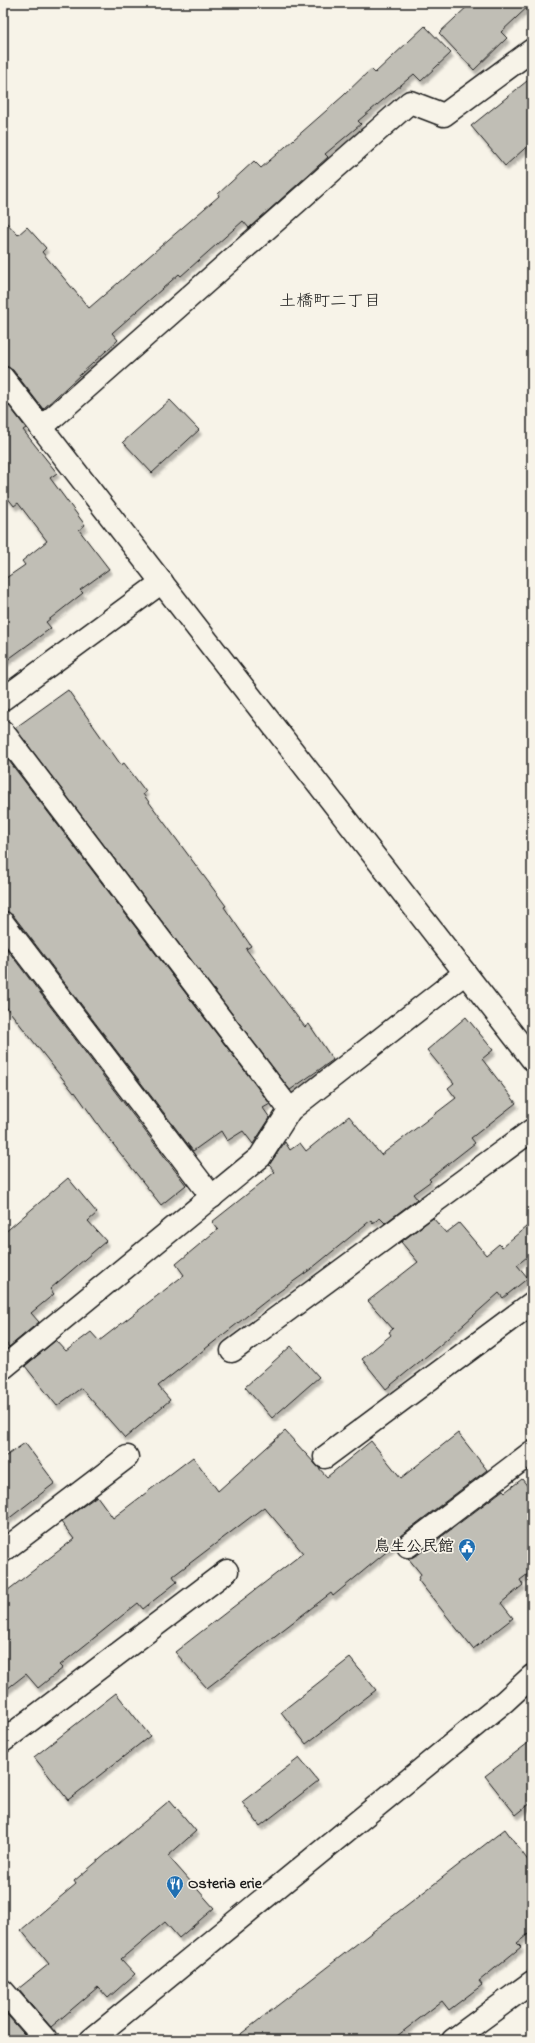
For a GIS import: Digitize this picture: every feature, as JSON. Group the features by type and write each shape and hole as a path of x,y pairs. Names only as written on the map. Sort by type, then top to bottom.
{"street":[{"path":"42,428 410,102 444,115 532,50"},
{"path":"3,378 532,1059"},
{"path":"3,699 162,582"},
{"path":"3,732 290,1110"},
{"path":"3,923 212,1197"},
{"path":"3,1368 260,1157 290,1110 465,973"},
{"path":"232,1350 532,1130"},
{"path":"325,1457 532,1303"},
{"path":"408,1546 532,1452"},
{"path":"3,1551 127,1457"},
{"path":"3,1741 227,1571"},
{"path":"91,2040 505,1701 532,1676"},
{"path":"454,2040 532,1982"},
{"path":"3,1991 46,2040"}],"building":[{"path":"471,3 532,3 501,32 507,38 474,70 439,33"},
{"path":"425,26 451,53 421,81 414,74 358,121 361,124 325,154 328,157 249,228 243,221 181,276 179,274 112,333 118,340 43,409 13,370 3,366 3,219 18,235 27,227 46,248 42,252 89,308 219,196 218,194 254,161 261,168 343,96 371,69 375,73"},
{"path":"532,77 532,142 505,166 471,126"},
{"path":"3,398 26,428 23,430 57,473 50,478 85,525 79,530 109,569 80,590 83,593 46,622 51,628 3,663 3,580 25,565 22,561 47,541 18,503 14,506 3,492"},
{"path":"170,400 199,430 152,473 123,442"},
{"path":"68,690 121,765 124,763 146,792 143,794 226,906 224,907 251,946 246,949 305,1027 309,1024 333,1060 290,1090 15,728"},
{"path":"3,753 270,1104 263,1108 270,1118 253,1144 243,1131 227,1141 221,1131 193,1151 13,915 3,911"},
{"path":"3,944 186,1185 161,1205 102,1130 75,1092 74,1093 3,1003"},
{"path":"466,1017 493,1050 482,1059 516,1103 471,1138 475,1143 429,1179 431,1181 413,1194 417,1199 385,1223 380,1218 373,1223 371,1220 311,1269 266,1301 158,1386 170,1400 125,1438 81,1388 57,1406 25,1366 56,1340 66,1351 91,1332 99,1341 184,1275 176,1264 218,1229 212,1222 275,1172 269,1165 285,1142 290,1150 300,1143 306,1151 349,1116 381,1155 456,1098 448,1088 454,1083 427,1050"},
{"path":"68,1178 97,1213 88,1221 106,1241 50,1289 54,1294 31,1313 39,1322 9,1347 3,1339 3,1234"},
{"path":"433,1218 446,1233 459,1223 486,1255 499,1244 502,1247 532,1222 532,1253 517,1265 528,1278 503,1298 499,1293 439,1346 386,1389 362,1359 391,1335 389,1332 393,1329 368,1301 418,1262 401,1242"},
{"path":"291,1346 319,1377 272,1418 245,1387"},
{"path":"285,1431 327,1477 371,1441 401,1478 458,1433 487,1470 400,1536 396,1544 333,1596 331,1593 207,1688 175,1652 303,1553 264,1507 173,1576 177,1582 143,1609 138,1603 60,1665 63,1668 38,1688 26,1674 3,1692 3,1594 74,1539 61,1522 97,1496 113,1518 193,1457 218,1491"},
{"path":"25,1443 55,1483 3,1523 3,1458"},
{"name":"鳥生公民館","path":"522,1479 532,1492 532,1571 520,1580 523,1585 501,1603 513,1618 473,1649 418,1580 421,1574 408,1558 416,1556 503,1490 505,1492"},
{"path":"350,1658 376,1690 306,1744 281,1712"},
{"path":"116,1693 150,1736 68,1800 34,1757"},
{"path":"532,1740 532,1802 516,1815 485,1776"},
{"path":"299,1758 318,1781 260,1826 242,1802"},
{"path":"170,1800 196,1831 168,1856 214,1908 179,1938 165,1922 121,1959 135,1974 108,1998 98,1987 51,2027 18,1989 49,1964 21,1930 76,1884 74,1881"},
{"path":"505,1829 532,1866 532,1931 517,1943 521,1947 479,1981 482,1985 449,2010 442,2001 392,2040 233,2040"},
{"path":"3,2010 29,2040 3,2040"}],"place":[{"name":"鳥生公民館","path":"467,1562"},
{"name":"Osteria erie","path":"175,1899"}],"district":[{"name":"土橋町二丁目","path":"330,301"}]}
